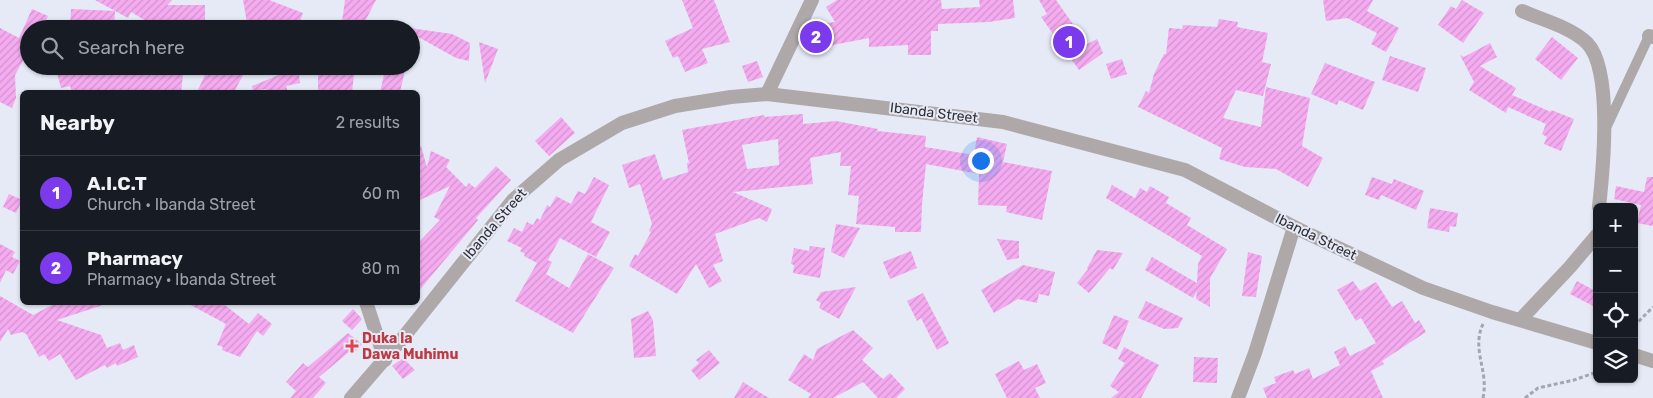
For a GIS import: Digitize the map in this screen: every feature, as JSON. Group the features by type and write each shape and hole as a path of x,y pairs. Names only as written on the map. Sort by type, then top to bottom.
{"street":[{"path":"767,94 812,0"},
{"path":"1522,11 1567,31 1586,43 1597,58 1602,86 1604,131 1603,174 1599,203"},
{"name":"Ibanda Street","path":"351,398 385,360 513,200 559,160 622,122 675,106 731,97 767,94 1003,122 1185,170 1294,227 1424,288 1492,312 1593,342"},
{"path":"1238,398 1255,353 1294,227"},
{"path":"1521,319 1570,268 1593,241"},
{"path":"367,305 385,360"},
{"path":"1638,356 1653,361"}],"lane":[{"path":"1604,131 1651,36"}],"path":[{"path":"1638,322 1653,307"},
{"path":"1482,398 1485,378 1477,346 1477,336 1492,312"},
{"path":"1524,398 1538,388 1574,380 1593,373"}],"building":[{"path":"95,0 172,0 167,5 205,5 205,20 145,20 131,12 128,18"},
{"path":"243,0 269,0 303,13 300,20 246,20"},
{"path":"345,0 376,0 366,20 342,20"},
{"path":"682,0 714,0 730,42 702,49 708,63 685,72 678,56 673,58 665,41 693,28"},
{"path":"837,0 941,0 942,9 980,7 979,0 1013,0 1015,18 989,22 938,24 938,31 931,31 931,55 908,55 908,45 869,47 869,38 812,49 810,25 835,22 826,7"},
{"path":"1039,0 1056,0 1087,44 1097,39 1103,53 1079,70 1041,17 1047,14"},
{"path":"1323,0 1373,0 1367,11 1399,28 1386,52 1371,44 1377,33 1347,18 1326,21"},
{"path":"1462,0 1484,13 1463,43 1438,25 1451,6 1456,9"},
{"path":"32,9 48,16 46,20 27,20"},
{"path":"71,9 115,11 114,20 70,20"},
{"path":"1219,19 1238,22 1237,27 1268,33 1262,62 1271,64 1263,96 1236,90 1223,118 1261,127 1266,87 1310,98 1302,146 1323,158 1308,187 1276,169 1245,167 1219,159 1222,148 1138,107 1146,91 1149,93 1154,74 1164,54 1166,54 1169,28 1182,29 1183,25 1217,27"},
{"path":"0,28 19,38 20,36 20,66 15,75 16,98 12,108 0,102"},
{"path":"420,29 452,34 470,43 469,61 456,58 420,38"},
{"path":"1552,37 1578,58 1561,80 1535,59"},
{"path":"479,42 498,49 485,83"},
{"path":"1490,43 1497,57 1480,66 1516,88 1512,95 1551,112 1551,110 1574,119 1561,151 1544,144 1547,137 1542,134 1546,124 1508,107 1506,113 1469,90 1474,82 1460,55 1464,57"},
{"path":"1390,56 1426,68 1418,92 1382,80"},
{"path":"1122,59 1127,74 1111,79 1106,64"},
{"path":"757,61 763,77 748,82 742,66"},
{"path":"1325,63 1375,82 1363,110 1339,100 1337,105 1311,94"},
{"path":"57,75 183,75 181,90 71,90 70,86 61,88"},
{"path":"205,75 243,75 235,90 198,90"},
{"path":"279,75 299,75 300,83 286,86 287,90 253,90 252,86"},
{"path":"318,75 354,75 352,90 318,90"},
{"path":"384,75 404,75 400,90 380,90"},
{"path":"803,114 803,124 836,121 878,129 877,131 926,136 925,147 974,155 977,137 1007,144 1003,162 1052,171 1042,220 1006,212 1007,206 978,205 979,174 926,164 921,232 895,232 895,227 856,224 859,196 848,195 851,166 840,166 841,152 810,158 813,184 733,192 772,209 767,222 759,218 715,234 723,261 713,265 722,281 709,288 696,264 677,294 629,266 635,254 638,256 651,232 649,231 652,224 640,184 629,188 622,165 655,154 663,180 688,172 687,163 689,163 682,130 764,115 765,117","holes":["778,139 779,165 747,169 742,145"]},
{"path":"561,117 575,133 549,156 535,141"},
{"path":"420,146 427,167 431,151 450,160 446,167 466,187 469,183 475,188 496,166 511,180 476,218 478,220 420,290 420,241 440,220 434,217 450,186 420,200"},
{"path":"594,177 609,185 591,222 610,232 596,257 560,238 548,260 552,262 546,274 569,288 588,254 614,268 573,333 515,301 537,263 524,256 525,254 520,251 522,248 507,241 514,228 522,232 527,222 533,225 537,218 540,220 547,205 550,207 556,196 571,204 578,191 585,194"},
{"path":"1372,177 1392,184 1394,179 1424,191 1416,210 1381,195 1379,200 1365,195"},
{"path":"1647,177 1653,177 1653,226 1638,223 1641,205 1614,199 1616,186 1644,192"},
{"path":"1112,185 1135,198 1140,188 1147,192 1150,186 1169,197 1166,203 1191,218 1187,225 1227,249 1210,278 1210,307 1196,299 1197,291 1193,298 1145,270 1152,257 1197,283 1198,264 1202,256 1106,198"},
{"path":"9,194 20,199 16,213 3,207"},
{"path":"1430,208 1458,213 1456,227 1450,226 1449,232 1427,228"},
{"path":"836,224 860,228 844,258 831,252"},
{"path":"997,239 1019,241 1019,258 1007,260"},
{"path":"0,244 15,252 12,257 20,261 13,274 6,270 0,283"},
{"path":"810,246 825,248 820,278 793,273 794,265 791,264 794,248 809,251"},
{"path":"1097,250 1123,253 1113,270 1110,268 1089,293 1077,283 1088,269"},
{"path":"911,251 917,268 890,279 883,262"},
{"path":"1248,252 1262,256 1256,297 1242,296"},
{"path":"1023,265 1055,272 1049,296 1039,294 1037,303 1018,299 994,313 981,290"},
{"path":"1353,281 1360,291 1376,282 1392,307 1402,301 1415,323 1419,320 1426,332 1382,361 1384,364 1371,371 1383,398 1267,398 1263,388 1276,383 1274,377 1293,370 1295,374 1309,368 1313,379 1340,365 1334,352 1345,346 1350,356 1376,343 1361,318 1356,321 1337,290"},
{"path":"1577,281 1593,290 1593,306 1570,294"},
{"path":"856,287 839,319 819,308 821,303 816,300 821,292"},
{"path":"923,293 949,343 937,350 921,318 917,321 907,301"},
{"path":"0,296 33,315 52,305 103,305 57,320 101,335 107,348 120,343 123,350 134,345 138,357 117,366 116,363 107,368 105,365 76,380 60,354 49,361 44,354 39,357 26,334 22,332 11,335 8,329 0,342"},
{"path":"1146,301 1183,318 1178,328 1164,329 1138,318"},
{"path":"191,305 225,305 249,324 258,313 272,324 263,336 257,331 240,357 222,350 223,347 217,345 226,324"},
{"path":"353,309 362,319 352,330 342,321"},
{"path":"648,311 653,320 656,356 634,358 631,319"},
{"path":"1114,315 1129,321 1117,350 1102,343"},
{"path":"853,330 873,348 862,360 883,379 890,373 905,389 896,398 878,398 863,382 833,398 808,398 811,394 788,380 804,354 813,360 817,349"},
{"path":"348,333 362,344 352,355 349,352 319,377 326,383 313,398 290,398 296,391 286,382 303,363 308,367"},
{"path":"1124,347 1159,365 1141,398 1111,398 1119,392 1110,386 1125,363 1118,359"},
{"path":"709,350 720,363 699,380 691,370 699,363 696,360"},
{"path":"1194,357 1218,358 1217,383 1193,382"},
{"path":"403,358 415,370 403,379 392,366"},
{"path":"1019,361 1024,370 1037,364 1046,383 1035,388 1040,398 1007,398 995,374"},
{"path":"743,382 769,398 734,398"}],"place":[{"name":"Pharmacy","path":"816,37"},
{"name":"A.I.C.T","path":"1069,42"},
{"name":"Duka la Dawa Muhimu","path":"352,346"}]}
